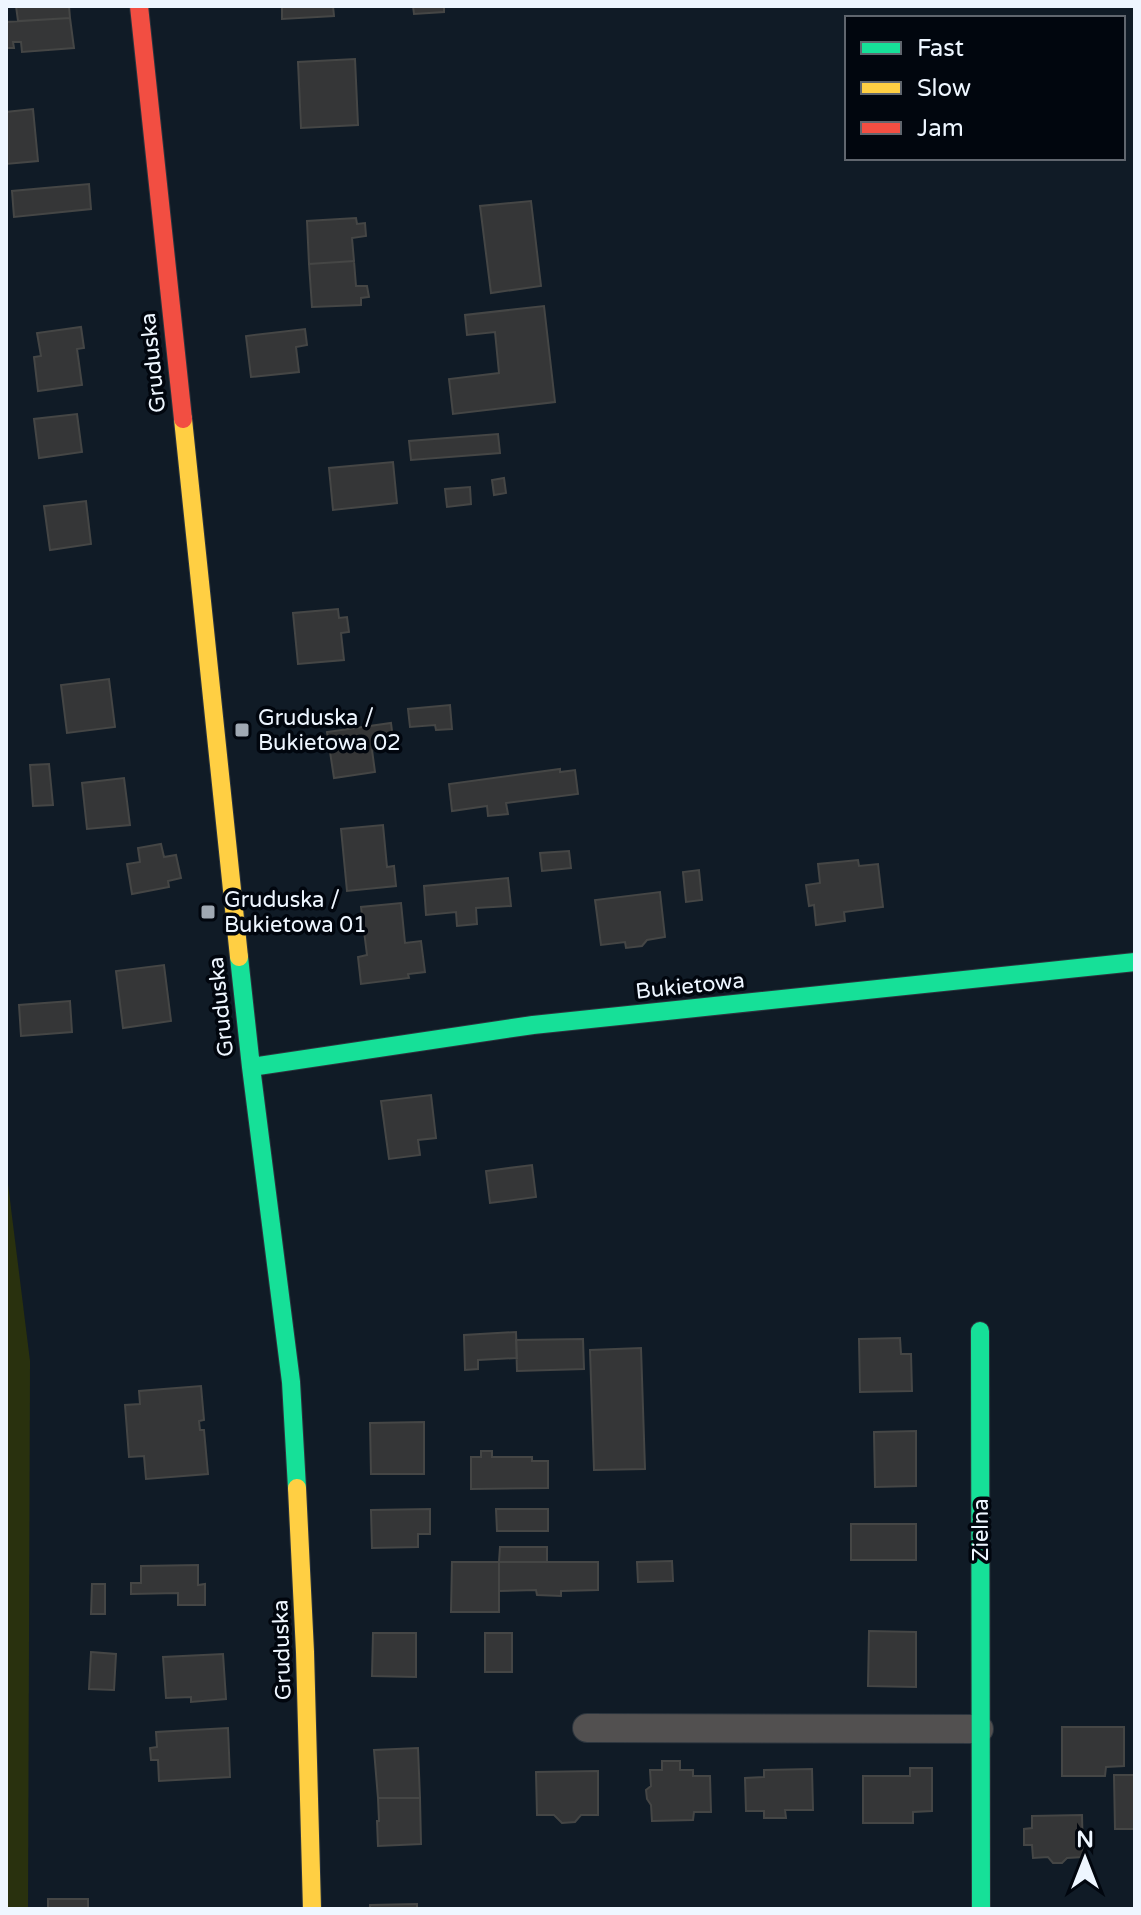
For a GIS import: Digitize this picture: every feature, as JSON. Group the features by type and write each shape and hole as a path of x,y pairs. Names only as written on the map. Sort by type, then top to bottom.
{"main road":[{"name":"Gruduska","path":"139,6 251,1067 291,1382 305,1652 312,1909"},
{"name":"Bukietowa","path":"251,1067 533,1025 1135,962"},
{"name":"Zielna","path":"980,1331 981,1909"}],"street":[{"path":"587,1728 979,1729"}],"green space":[{"path":"6,1168 30,1361 28,1909 6,1909"}],"building":[{"path":"16,6 69,6 70,18 18,21"},
{"path":"282,6 333,6 334,16 282,19"},
{"path":"413,6 444,6 444,12 414,14"},
{"path":"70,18 74,48 22,52 21,42 13,42 14,48 6,48 6,22"},
{"path":"355,59 358,125 301,128 298,62"},
{"path":"33,109 38,161 6,164 6,112"},
{"path":"89,184 91,209 14,217 12,191"},
{"path":"531,201 541,286 491,293 480,206"},
{"path":"356,218 357,224 365,223 366,236 352,238 354,261 309,264 307,221"},
{"path":"354,261 356,286 367,286 369,297 361,298 361,305 312,307 309,264"},
{"path":"544,306 555,402 453,414 449,379 499,373 495,332 467,335 465,315"},
{"path":"81,327 84,348 77,349 82,385 38,391 34,357 41,356 37,333"},
{"path":"305,329 307,345 296,347 299,372 251,377 246,336"},
{"path":"77,414 82,452 39,458 34,419"},
{"path":"498,434 500,453 411,460 409,441"},
{"path":"393,462 397,503 333,510 329,468"},
{"path":"504,478 506,493 494,495 492,480"},
{"path":"470,487 471,504 447,507 445,489"},
{"path":"86,501 91,544 50,550 44,506"},
{"path":"338,609 339,618 347,617 349,632 341,633 344,660 298,664 293,613"},
{"path":"109,679 115,727 67,733 61,685"},
{"path":"450,705 452,729 436,730 435,725 410,727 408,709"},
{"path":"391,723 394,747 372,750 375,772 334,778 327,732"},
{"path":"49,764 53,805 33,806 30,765"},
{"path":"560,769 560,772 575,770 578,794 506,803 508,814 488,816 487,806 452,811 449,784"},
{"path":"124,778 130,825 87,829 82,783"},
{"path":"383,825 387,867 394,866 396,886 347,891 341,829"},
{"path":"161,844 164,857 176,855 181,878 168,881 169,887 132,894 127,864 140,862 138,848"},
{"path":"569,851 571,868 542,871 540,853"},
{"path":"858,860 859,866 878,864 883,907 844,912 845,921 816,925 814,905 809,906 806,885 820,883 818,864"},
{"path":"699,870 702,900 686,902 683,872"},
{"path":"508,878 511,906 476,908 477,924 457,926 456,912 426,915 424,886"},
{"path":"660,892 665,937 647,940 642,946 626,948 625,942 601,945 595,900"},
{"path":"401,903 405,943 421,941 425,972 408,974 409,978 361,984 358,957 367,955 361,907"},
{"path":"164,965 171,1021 123,1028 116,971"},
{"path":"70,1001 72,1032 21,1036 19,1005"},
{"path":"431,1095 436,1138 418,1140 420,1155 389,1159 381,1101"},
{"path":"532,1165 536,1197 490,1203 486,1171"},
{"path":"516,1332 517,1358 478,1360 478,1369 465,1370 464,1335"},
{"path":"900,1338 901,1354 911,1354 912,1391 860,1392 859,1339"},
{"path":"583,1339 584,1369 517,1371 516,1340"},
{"path":"641,1348 645,1469 594,1470 590,1350"},
{"path":"201,1386 204,1420 199,1421 200,1430 204,1430 208,1474 146,1479 144,1456 129,1457 125,1405 140,1404 139,1391"},
{"path":"424,1422 424,1474 371,1474 370,1423"},
{"path":"916,1431 916,1486 875,1487 874,1432"},
{"path":"481,1451 492,1451 492,1457 532,1457 532,1461 548,1461 548,1488 471,1489 471,1457 481,1457"},
{"path":"430,1509 430,1534 418,1534 418,1547 372,1548 371,1510"},
{"path":"496,1509 548,1509 548,1531 497,1531"},
{"path":"851,1524 916,1524 916,1560 851,1560"},
{"path":"500,1547 547,1547 547,1562 499,1562"},
{"path":"672,1561 673,1581 638,1582 637,1562"},
{"path":"452,1562 499,1562 499,1612 451,1612"},
{"path":"499,1562 598,1562 598,1590 561,1591 561,1596 537,1595 536,1590 499,1591"},
{"path":"198,1565 198,1585 205,1584 205,1605 178,1605 178,1593 131,1594 131,1583 141,1583 141,1566"},
{"path":"92,1584 105,1584 105,1614 91,1614"},
{"path":"869,1631 916,1632 916,1687 868,1686"},
{"path":"373,1633 416,1633 416,1677 372,1676"},
{"path":"485,1633 512,1633 512,1672 485,1672"},
{"path":"91,1652 116,1654 114,1690 89,1689"},
{"path":"223,1654 226,1699 191,1702 191,1697 166,1698 163,1657"},
{"path":"1062,1727 1124,1727 1124,1766 1106,1767 1105,1776 1062,1776"},
{"path":"228,1728 230,1777 159,1781 158,1760 151,1760 150,1748 157,1747 156,1732"},
{"path":"418,1748 420,1798 378,1798 374,1750"},
{"path":"662,1761 680,1761 680,1770 693,1770 693,1776 710,1776 711,1812 694,1812 693,1820 652,1821 646,1790 651,1786 650,1770 662,1770"},
{"path":"910,1768 932,1768 932,1811 913,1812 913,1823 863,1823 863,1776 910,1776"},
{"path":"812,1769 813,1810 785,1810 786,1818 764,1818 764,1811 746,1811 745,1778 764,1777 764,1770"},
{"path":"598,1771 598,1815 581,1815 575,1822 562,1823 554,1815 537,1815 536,1772"},
{"path":"1114,1775 1135,1775 1135,1829 1115,1829"},
{"path":"378,1798 420,1798 421,1844 378,1846"},
{"path":"1082,1815 1083,1857 1053,1863 1048,1857 1033,1858 1032,1845 1024,1845 1024,1829 1032,1828 1032,1816"},
{"path":"48,1899 88,1899 88,1909 48,1909"},
{"path":"417,1904 417,1909 370,1909 370,1905"}],"traffic: fast":[{"path":"239,957 291,1382 297,1488"},
{"path":"251,1067 533,1025 1135,962"},
{"path":"980,1331 981,1909"}],"traffic: slow":[{"path":"183,419 239,957"},
{"path":"297,1488 312,1909"}],"traffic: jam":[{"path":"139,6 183,419"}],"place":[{"name":"Gruduska / Bukietowa 02","path":"242,730"},
{"name":"Gruduska / Bukietowa 01","path":"208,912"}]}
